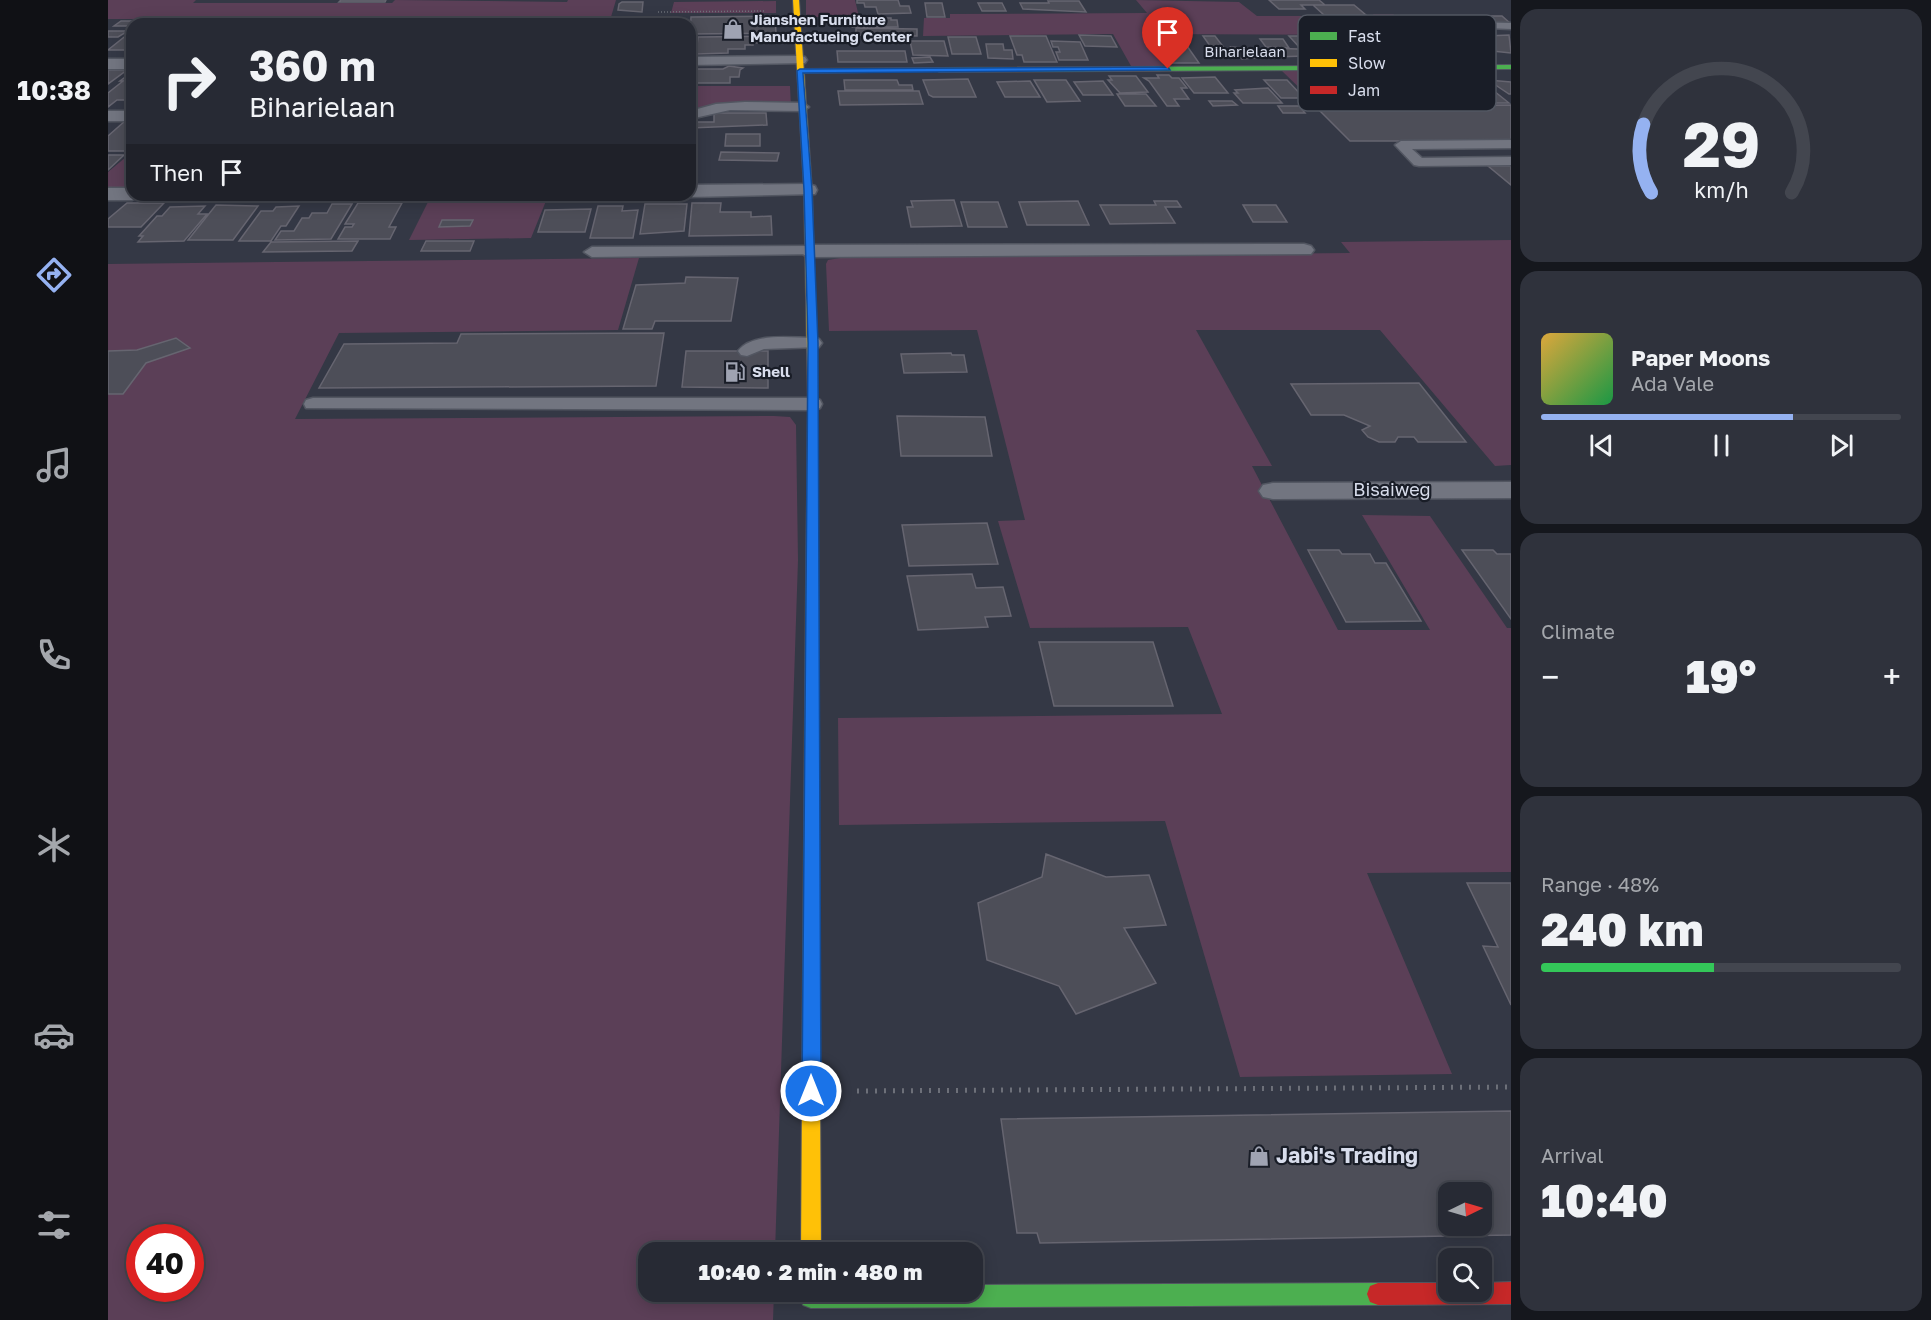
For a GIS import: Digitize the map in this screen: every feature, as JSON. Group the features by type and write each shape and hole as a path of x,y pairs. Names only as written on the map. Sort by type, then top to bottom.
{"street":[{"path":"797,6 811,251 813,343 811,1242"},
{"path":"696,61 800,65"},
{"path":"108,64 126,64"},
{"name":"Biharielaan","path":"800,65 1298,66"},
{"name":"Biharielaan","path":"1496,67 1511,67"},
{"path":"108,116 126,116"},
{"path":"696,191 808,190"},
{"path":"108,194 126,194"},
{"path":"811,251 1304,250"},
{"name":"Bisaiweg","path":"1273,491 1511,490"},
{"path":"983,1298 1511,1293"}],"lane":[{"path":"696,112 720,108 803,107"},
{"path":"1511,144 1401,145 1419,162 1511,161"},
{"path":"592,252 811,251"},
{"path":"747,351 761,344 813,343"},
{"path":"313,405 752,396 813,404"}],"path":[{"path":"658,12 797,6"},
{"path":"811,1091 1511,1087"}],"shaded area":[{"path":"108,0 196,0 193,3 392,3 395,0 567,2 568,0 616,0 611,17 108,19"},
{"path":"806,0 855,0 859,17 806,17"},
{"path":"1136,0 1239,2 1257,16 1298,16 1298,35 1145,34 1164,66 1131,66 1113,34 923,36 924,18 950,18 950,14 1147,13"},
{"path":"776,1 776,13 671,13 674,2"},
{"path":"1282,71 1298,71 1298,87"},
{"path":"696,86 790,86 791,107 696,111"},
{"path":"126,157 126,191 108,191 108,172"},
{"path":"428,201 546,201 531,238 409,240"},
{"path":"1511,240 1511,465 1495,466 1380,330 1196,330 1272,466 1252,466 1338,630 1430,630 1362,515 1430,516 1507,628 1511,628 1511,872 1367,873 1452,1074 1240,1077 1165,821 839,825 838,718 1222,714 1188,627 1030,628 998,521 1025,520 977,330 829,331 826,264 828,260 846,257 1350,253 1341,242"},
{"path":"639,258 618,330 339,333 295,419 774,416 790,417 796,425 798,560 775,1242 638,1242 638,1302 774,1302 773,1320 108,1320 108,264"}],"building":[{"path":"341,0 386,0 385,2 339,2"},
{"path":"857,0 898,0 900,6 909,6 911,13 878,14 876,7 865,7 864,3 857,3"},
{"path":"1269,0 1319,0 1325,5 1301,5 1305,9 1279,9"},
{"path":"1048,1 1079,1 1086,12 1023,9 1020,3 1049,3"},
{"path":"622,2 643,2 642,12 618,10"},
{"path":"925,3 942,3 945,17 927,17"},
{"path":"978,3 1002,3 1006,11 982,11"},
{"path":"1313,5 1354,5 1366,15 1324,15"},
{"name":"Jianshen Furniture Manufactueing Center","path":"775,16 776,33 696,34 696,18 691,17"},
{"path":"1496,16 1502,16 1511,24 1496,24"},
{"path":"860,18 891,18 891,20 897,20 898,27 852,27 851,20 861,20"},
{"path":"121,21 126,21 126,26 114,26"},
{"path":"856,28 917,29 917,36 856,35"},
{"path":"108,31 126,31 118,37 108,37"},
{"path":"1079,35 1111,36 1117,47 1085,46"},
{"path":"1509,35 1511,53 1496,51 1496,36"},
{"path":"126,36 126,50 108,50"},
{"path":"779,36 780,42 753,43 753,45 745,45 745,49 728,49 728,53 696,54 698,37"},
{"path":"1010,36 1046,36 1057,62 1024,62 1022,55 1017,55"},
{"path":"1149,36 1180,36 1199,63 1166,63"},
{"path":"1203,36 1215,36 1228,53 1215,53"},
{"path":"1289,36 1298,36 1298,46"},
{"path":"948,37 976,37 981,54 952,54"},
{"path":"1260,39 1283,39 1289,48 1266,47"},
{"path":"910,41 944,41 948,56 913,55"},
{"path":"1051,41 1080,42 1088,60 1059,60 1056,52 1060,52 1058,47 1053,47"},
{"path":"986,44 1003,44 1004,50 1012,50 1013,59 988,58"},
{"path":"1231,47 1258,49 1265,57 1242,59"},
{"path":"1267,48 1298,49 1298,56 1274,57"},
{"path":"837,51 905,51 907,62 838,62"},
{"path":"930,57 933,62 914,63 912,58"},
{"path":"729,66 743,68 740,70 739,77 730,77 730,83 696,83 696,69 723,69"},
{"path":"108,70 126,70 126,71 108,84"},
{"path":"1157,75 1179,78 1187,88 1181,88 1189,99 1174,99 1179,106 1167,106 1149,81 1144,78 1159,78"},
{"path":"1109,76 1136,76 1148,92 1120,93 1108,80 1112,80"},
{"path":"1215,77 1228,93 1194,93 1182,78"},
{"path":"126,78 126,100 117,100 108,107 108,93"},
{"path":"968,79 976,97 933,97 929,95 923,80"},
{"path":"844,80 897,80 899,85 912,85 913,90 845,90"},
{"path":"1034,80 1066,80 1080,101 1047,102"},
{"path":"1264,80 1287,80 1298,92 1298,98 1281,98"},
{"path":"1030,81 1040,97 1005,97 997,82"},
{"path":"1103,81 1113,95 1083,95 1074,82"},
{"path":"1496,81 1511,82 1511,94 1496,85"},
{"path":"1268,88 1282,103 1243,103 1234,93 1238,93 1235,90"},
{"path":"838,91 919,91 923,104 840,105"},
{"path":"1496,93 1509,103 1496,103"},
{"path":"1117,94 1146,94 1156,106 1125,106"},
{"path":"1209,101 1232,101 1237,105 1213,106"},
{"path":"1496,105 1511,105 1511,141 1350,141 1320,111 1496,111"},
{"path":"1278,106 1298,106 1298,111 1305,113 1283,113"},
{"path":"714,113 766,113 767,125 696,128 696,122 714,122"},
{"path":"126,121 126,151 108,151 108,136"},
{"path":"726,134 760,134 760,146 725,146"},
{"path":"721,152 779,153 777,161 719,160"},
{"path":"108,155 124,155 108,170"},
{"path":"1488,166 1511,166 1511,185"},
{"path":"954,200 962,226 911,227 907,207 913,207 911,201"},
{"path":"1078,201 1089,225 1027,225 1019,202"},
{"path":"1154,201 1177,201 1181,207 1165,207 1175,223 1110,224 1100,205 1156,205"},
{"path":"961,202 998,202 1007,227 968,227"},
{"path":"127,203 164,203 141,227 108,227 108,219"},
{"path":"358,203 402,203 389,227 396,227 390,239 338,239 345,227 352,227 354,224 345,224"},
{"path":"692,203 721,203 720,212 751,212 751,217 771,216 772,235 689,236"},
{"path":"332,204 352,204 331,239 275,240 281,231 294,231 302,218 309,218 312,213 327,213"},
{"path":"645,204 687,204 684,231 640,234"},
{"path":"216,205 258,206 233,240 188,240"},
{"path":"1243,205 1276,205 1287,222 1253,222"},
{"path":"205,206 198,214 207,214 184,241 138,242 143,236 139,236 157,216 162,216 170,207"},
{"path":"299,206 286,226 281,226 271,241 239,241 261,211 273,211 276,207"},
{"path":"598,206 623,206 622,211 638,210 633,238 590,238"},
{"path":"591,209 585,232 538,232 545,210"},
{"path":"442,220 473,220 470,226 439,227"},
{"path":"358,241 352,251 263,252 271,242"},
{"path":"426,241 474,241 470,251 421,251"},
{"path":"686,277 738,278 731,321 655,321 652,329 623,329 636,285 685,283"},
{"path":"664,333 656,386 319,388 344,344 457,343 461,334"},
{"path":"176,338 190,348 146,363 123,394 108,394 108,351 137,350"},
{"path":"686,351 768,351 768,388 682,387"},
{"path":"951,353 952,355 964,355 967,372 904,373 901,354"},
{"path":"1419,383 1466,442 1418,442 1414,437 1398,437 1395,442 1379,442 1368,437 1362,430 1370,426 1344,415 1311,415 1291,384"},
{"path":"897,416 985,417 992,456 901,456"},
{"path":"987,523 998,564 909,566 902,525"},
{"path":"1308,550 1339,550 1342,554 1370,554 1375,563 1386,563 1421,621 1346,622"},
{"path":"1462,550 1493,550 1497,554 1511,554 1511,619"},
{"path":"972,574 976,588 1003,587 1011,616 985,617 988,627 918,630 907,576"},
{"path":"1039,642 1153,642 1173,706 1054,706"},
{"path":"1046,854 1106,877 1149,875 1166,925 1124,928 1156,983 1076,1014 1059,986 987,960 978,903 1042,877"},
{"path":"1467,883 1511,883 1511,1005 1483,946 1498,947"},
{"name":"Jabi's Trading","path":"1511,1111 1511,1235 1492,1235 1492,1182 1438,1182 1438,1236 1452,1236 1040,1243 1037,1233 1017,1233 1001,1119"}],"traffic: fast":[{"path":"1496,67 1511,67"},
{"path":"939,70 1298,68"},
{"path":"811,1094 812,579"},
{"path":"983,1296 1378,1294"}],"traffic: slow":[{"path":"796,0 808,190 813,406"},
{"path":"811,1094 811,1242"}],"traffic: jam":[{"path":"800,71 939,70"},
{"path":"812,579 813,406"},
{"path":"1378,1294 1511,1293"}],"place":[{"name":"Jianshen Furniture Manufactueing Center","path":"733,29"},
{"name":"Shell","path":"735,372"},
{"name":"Jabi's Trading","path":"1259,1156"}],"route":[{"path":"811,1091 813,343 811,251 800,71 1168,69"}]}
